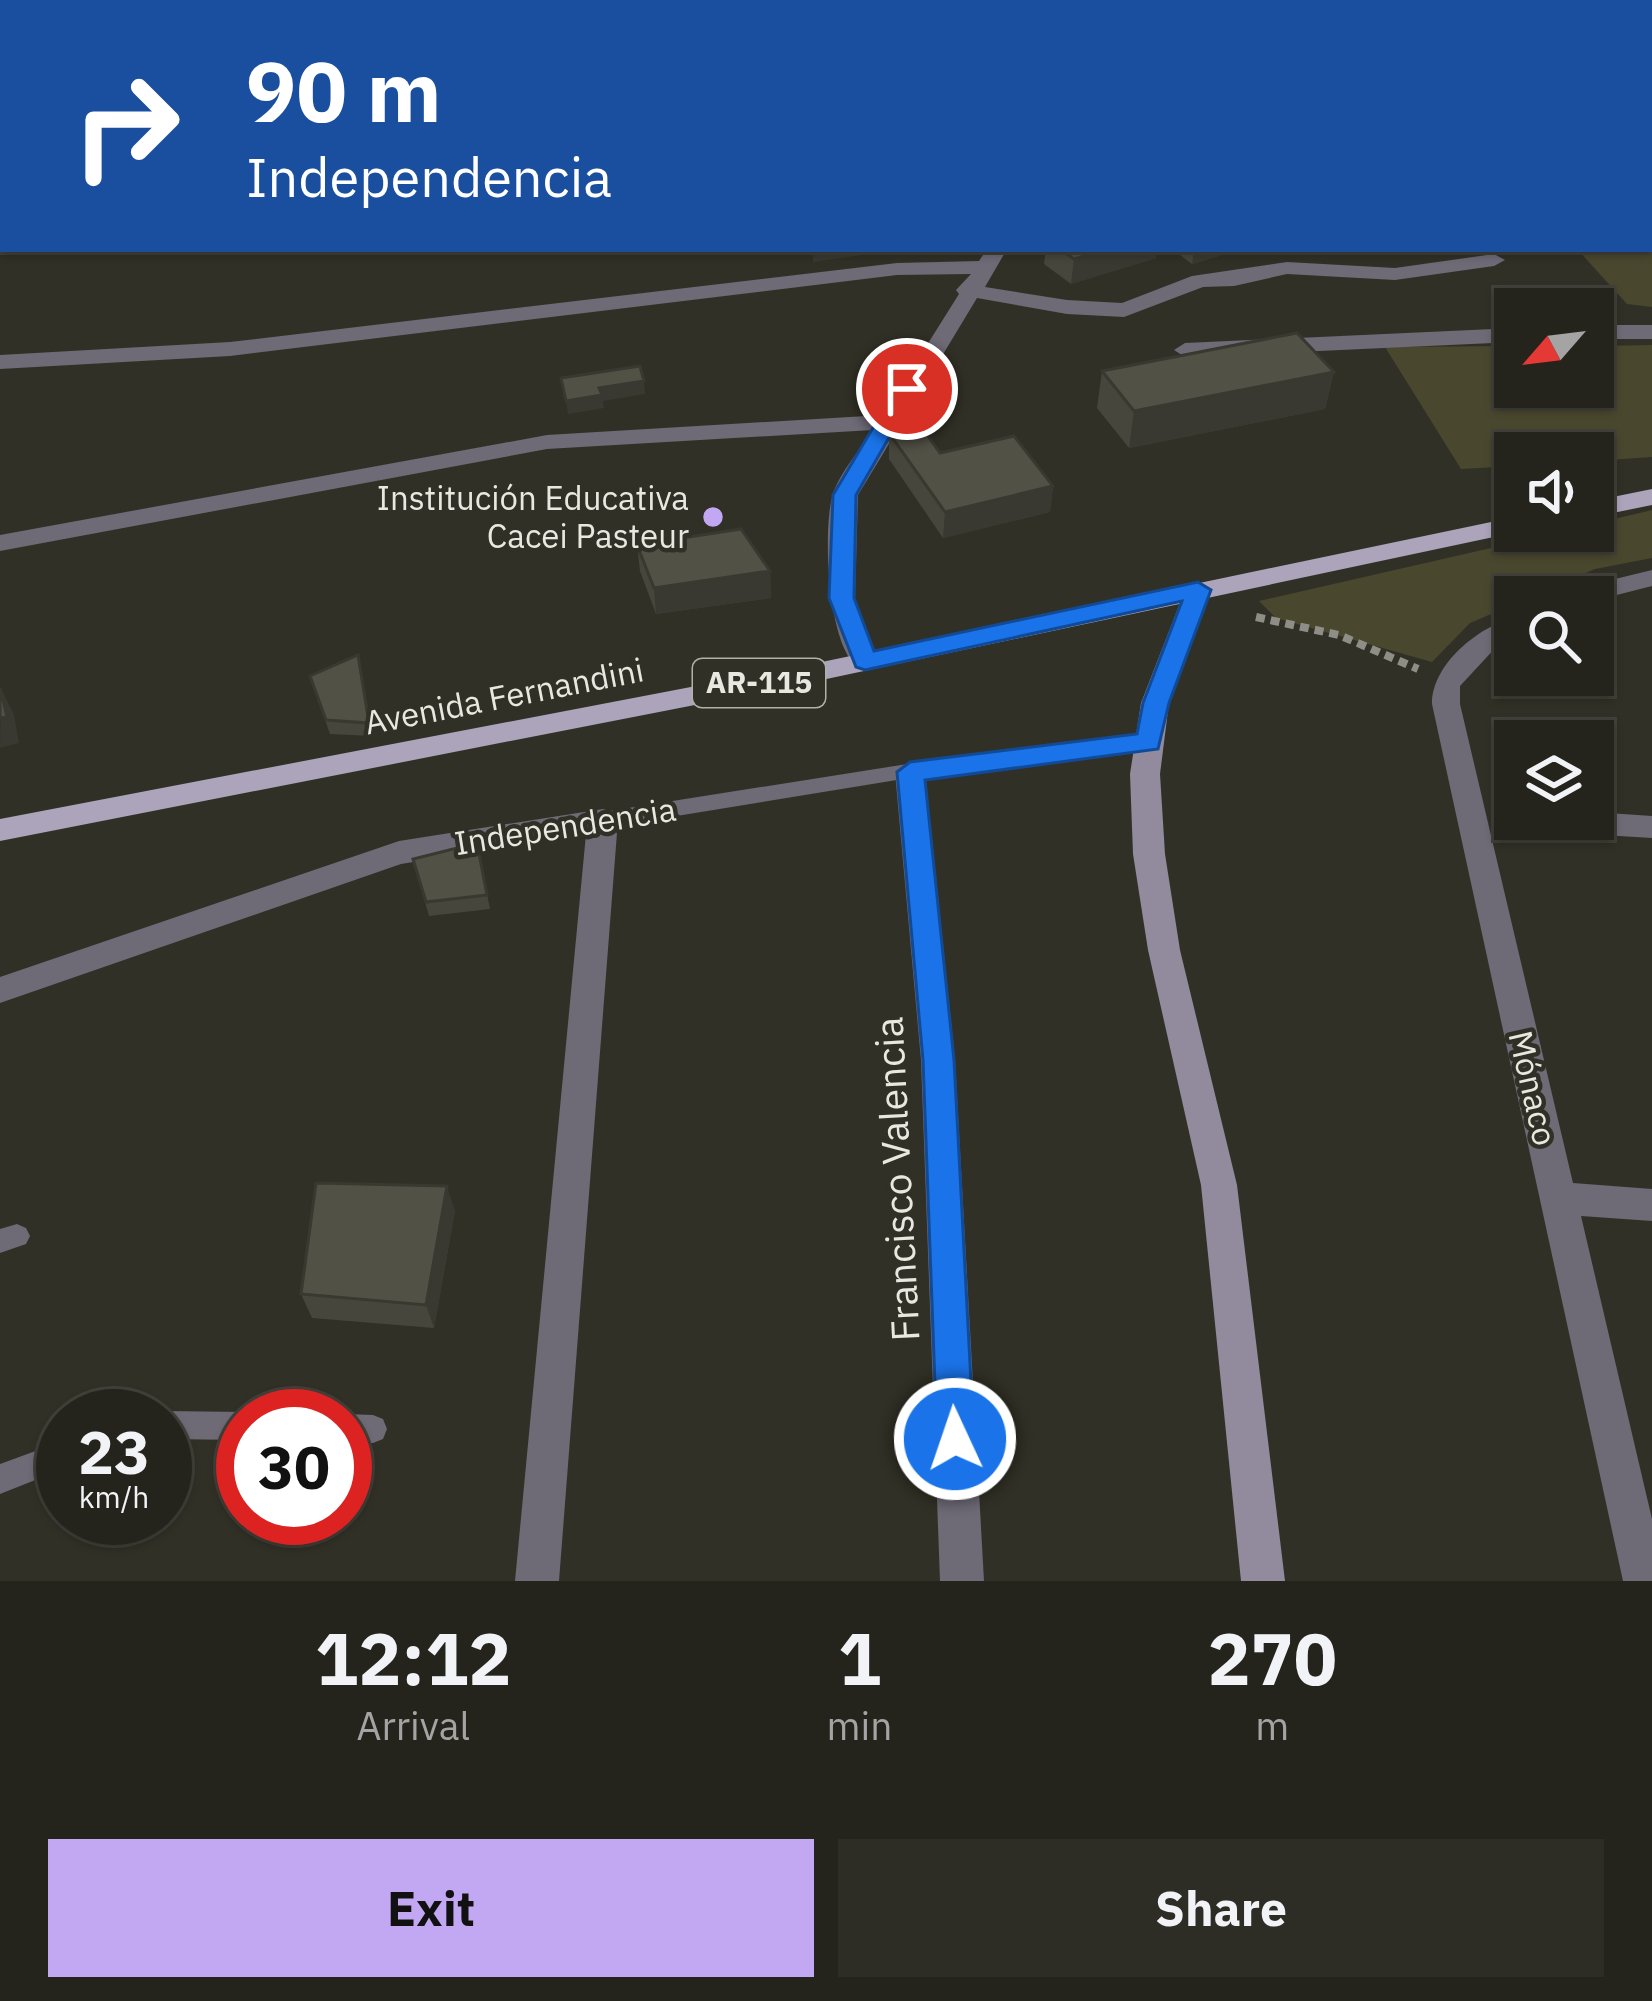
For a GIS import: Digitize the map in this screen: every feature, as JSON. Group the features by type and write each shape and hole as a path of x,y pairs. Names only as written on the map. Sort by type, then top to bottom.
{"main road":[{"path":"1614,505 1652,497"},
{"name":"Avenida Fernandini","path":"0,830 1194,601 1494,530"}],"street":[{"path":"865,662 842,598 844,495 990,258"},
{"path":"0,362 230,349 990,258"},
{"path":"967,290 1067,307 1124,310 1200,281 1234,280 1287,268 1395,274 1494,260"},
{"path":"1614,332 1652,332"},
{"path":"1184,350 1494,336"},
{"path":"0,543 547,442 886,422"},
{"path":"1614,587 1652,578"},
{"path":"1194,601 1156,703 1149,742 1149,854 1164,950 1219,1185 1263,1581"},
{"path":"1446,684 1494,636"},
{"name":"Mónaco","path":"1446,684 1645,1581"},
{"name":"Francisco Valencia","path":"910,772 938,1060 962,1581"},
{"path":"1472,816 1494,817"},
{"path":"538,1581 603,820"},
{"name":"Independencia","path":"0,990 399,853 603,820"},
{"path":"1614,825 1652,827"},
{"path":"1558,1198 1652,1204"}],"lane":[{"name":"Independencia","path":"603,820 910,772 1149,742"},
{"path":"0,1479 36,1465"}],"path":[{"path":"1194,601 1282,619 1394,657 1446,684"}],"shaded area":[{"path":"1580,252 1652,252 1652,307 1627,304"},
{"path":"1652,345 1652,457 1614,460 1614,432 1494,432 1494,467 1461,469 1385,347 1494,346 1494,408 1614,408 1614,346"},
{"path":"1652,510 1652,558 1579,576 1494,576 1494,613 1470,623 1432,662 1276,618 1259,601 1494,547 1494,552 1614,552 1614,519"}],"building":[{"path":"1064,252 1098,252 1074,259"},
{"path":"1297,333 1334,372 1134,411 1102,371"},
{"path":"640,366 644,381 599,388 602,395 566,401 561,378"},
{"path":"921,426 940,453 1014,436 1053,486 945,512 889,433"},
{"path":"741,529 770,571 654,588 637,545"},
{"path":"358,655 369,723 326,720 310,676"},
{"path":"0,688 7,717 0,718"},
{"path":"477,843 487,895 426,902 413,859"},
{"path":"316,1183 447,1186 426,1305 301,1294"}],"place":[{"name":"Institución Educativa Cacei Pasteur","path":"713,517"}],"route":[{"path":"907,389 844,495 842,598 865,662 1198,590 1156,703 1149,742 910,772 938,1060 955,1439"}]}
